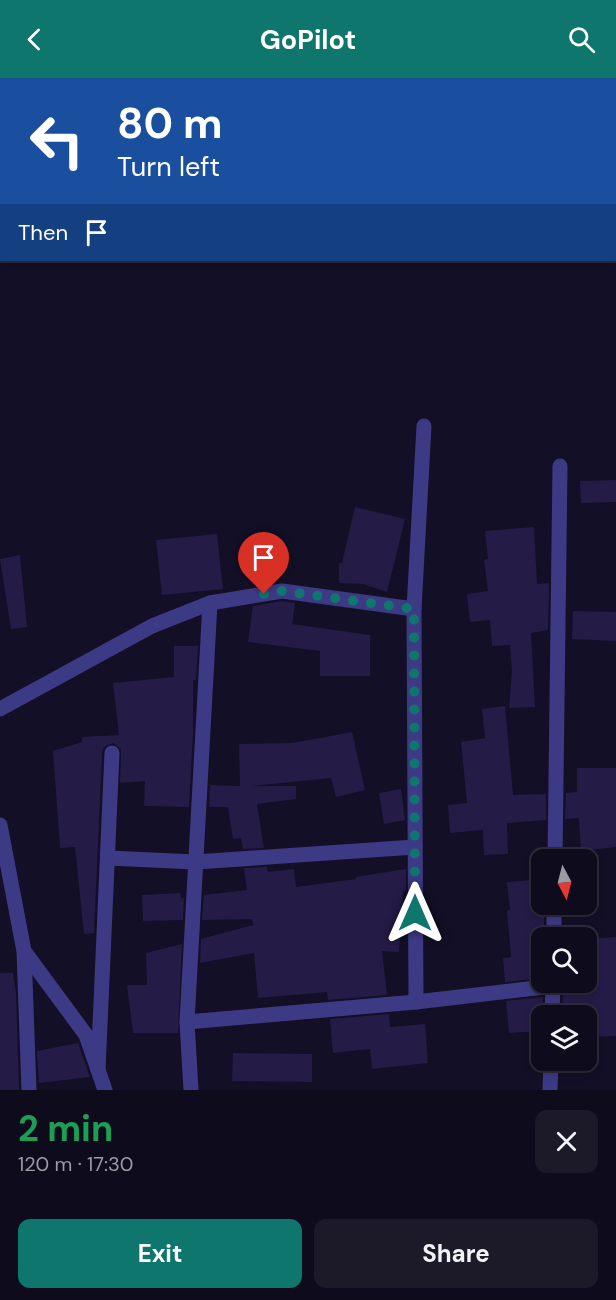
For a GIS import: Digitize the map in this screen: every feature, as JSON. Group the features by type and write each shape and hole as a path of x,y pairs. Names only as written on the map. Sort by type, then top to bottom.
{"street":[{"path":"416,1002 414,609 424,426"},
{"path":"555,849 560,466"},
{"path":"0,709 152,626 210,603 282,591 414,609"},
{"path":"191,1090 187,1022 210,603"},
{"path":"98,1070 112,753"},
{"path":"0,825 24,951 29,1090"},
{"path":"108,858 196,862 415,847"},
{"path":"24,951 86,1035 105,1090"},
{"path":"187,1022 416,1002 531,987"},
{"path":"550,1090 551,1071"}],"building":[{"path":"616,480 616,502 581,503 580,481"},
{"path":"355,507 405,519 387,592 363,584 339,583 339,563 342,563"},
{"path":"534,527 537,584 549,583 548,630 531,633 535,707 509,708 512,671 510,645 492,646 490,620 470,622 467,594 488,591 484,560 488,559 485,531"},
{"path":"217,534 223,589 162,595 156,540"},
{"path":"20,555 27,627 11,629 0,559"},
{"path":"282,601 295,603 292,624 370,635 370,676 320,676 320,651 248,642 253,606"},
{"path":"573,611 616,612 616,641 572,639"},
{"path":"174,646 198,646 196,680 193,680 189,807 144,806 145,781 120,783 121,749 113,743 104,747 94,933 84,934 75,847 60,848 53,751 82,742 82,737 119,735 113,683 174,677"},
{"path":"505,706 513,795 546,794 546,820 507,823 508,854 484,855 483,830 450,833 448,805 467,803 461,742 485,738 482,709"},
{"path":"352,732 365,790 336,797 331,778 251,786 296,786 296,799 257,804 264,848 243,849 241,838 233,839 228,807 209,807 210,785 240,786 239,744 293,743"},
{"path":"577,768 616,768 616,847 581,849 579,818 565,819 566,793 577,792"},
{"path":"401,789 405,820 384,824 379,793"},
{"path":"267,867 268,872 294,869 296,887 406,869 399,952 382,951 387,995 328,1000 327,992 258,998 254,953 200,963 201,939 253,925 252,919 202,920 204,895 247,890 244,868"},
{"path":"531,880 531,915 544,915 544,927 531,927 531,979 505,982 503,958 511,957 507,882"},
{"path":"180,893 181,898 184,898 183,920 143,921 142,895"},
{"path":"616,937 616,1036 597,1037 597,1005 562,1005 563,993 597,993 597,938"},
{"path":"182,944 178,1033 133,1033 127,985 147,985 146,953"},
{"path":"0,973 13,973 16,993 19,1090 0,1090"},
{"path":"543,997 543,1005 531,1005 531,1032 509,1033 506,1001"},
{"path":"389,1014 390,1027 425,1024 428,1063 372,1069 370,1049 333,1053 330,1019"},
{"path":"78,1043 90,1077 39,1083 37,1051"},
{"path":"233,1053 312,1054 312,1082 232,1081"}],"route":[{"path":"264,594 282,591 414,609 415,913"}]}
